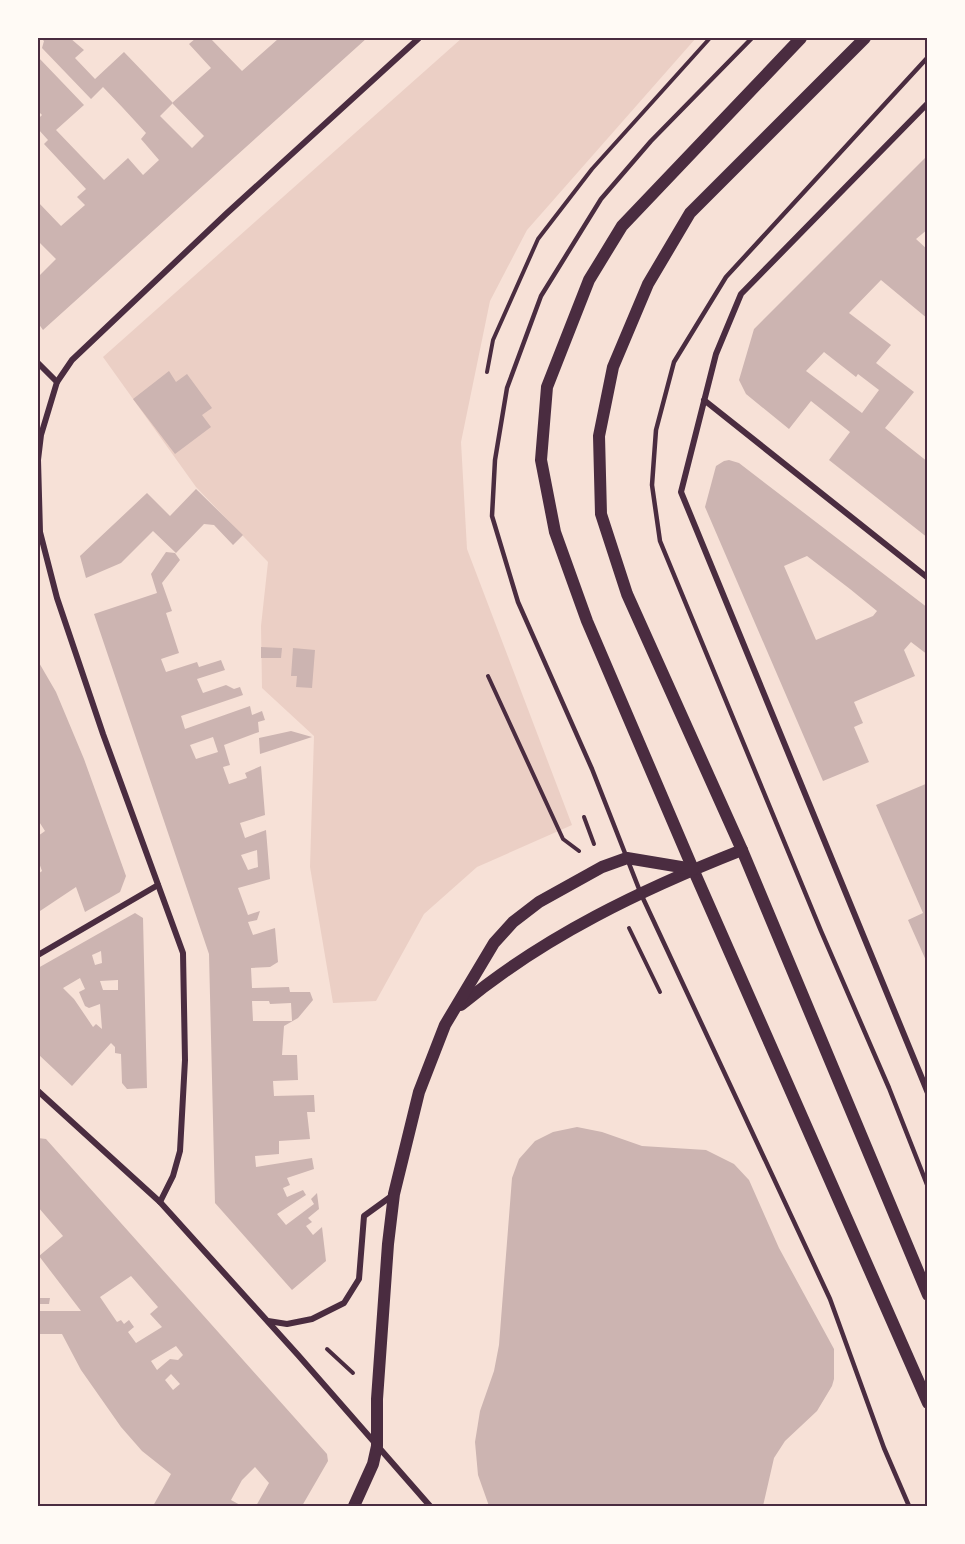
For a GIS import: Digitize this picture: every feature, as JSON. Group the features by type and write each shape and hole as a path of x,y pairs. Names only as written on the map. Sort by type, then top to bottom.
{"main road":[{"path":"801,38 622,226 589,280 547,387 541,460 555,532 587,621 927,1403"},
{"path":"865,38 690,213 648,284 613,367 599,436 601,514 627,594 742,850 927,1295"},
{"path":"456,1010 513,965 542,946 693,869 742,850"},
{"path":"354,1506 373,1464 377,1446 377,1399 388,1244 394,1194 419,1092 445,1025 456,1010 494,942 513,922 539,902 602,867 627,858 693,869"}],"street":[{"path":"160,1202 173,1176 180,1151 185,1060 183,953 99,723 57,598 40,532 38,460 41,435 57,382 72,360 226,214 419,38"},
{"path":"927,103 741,294 716,354 681,492 927,1093"},
{"path":"38,363 57,382"},
{"path":"704,400 927,578"},
{"path":"38,955 158,885"},
{"path":"38,1092 160,1202 430,1506"},
{"path":"267,1321 287,1324 304,1321 344,1303 359,1279 364,1216 394,1194"}],"lane":[{"path":"752,38 651,141 601,199 541,296 507,388 495,460 492,516 518,602 592,769 641,894 830,1299 884,1448 909,1506"},
{"path":"927,57 726,277 674,362 656,430 652,485 660,541 824,938 889,1088 927,1187"}],"path":[{"path":"488,676 563,839 602,867"}],"shaded area":[{"path":"462,38 696,38 527,230 490,301 461,442 467,549 572,825 477,867 424,914 376,1001 333,1003 310,867 314,736 262,688 261,626 268,562 196,487 103,357"}],"building":[{"path":"41,38 70,38 84,50 75,58 95,79 124,52 173,103 211,68 189,44 196,38 210,38 242,71 278,39 276,38 367,38 43,330 38,323 38,277 56,259 38,241 38,202 61,226 85,205 77,197 86,189 44,144 48,140 38,129 38,119 42,115 38,111 38,57 84,105 56,130 104,180 128,158 143,175 159,160 141,139 146,133 103,87 91,99 42,48 44,41","holes":["172,104 204,136 192,148 160,116"]},
{"path":"928,155 928,229 916,239 928,250 928,319 881,280 849,313 891,345 876,363 914,392 885,428 928,462 928,538 829,460 850,432 811,401 789,429 746,394 739,380 754,329","holes":["824,352 856,377 858,374 879,390 862,413 806,371"]},
{"path":"169,371 176,382 187,374 212,408 202,415 211,427 175,454 133,399"},
{"path":"724,461 739,463 928,608 928,655 911,642 904,650 915,676 854,702 863,723 854,727 869,762 823,781 705,507 716,466","holes":["807,556 877,611 873,616 816,640 784,566"]},
{"path":"196,489 243,535 233,545 214,525 204,524 176,553 153,531 121,563 86,578 80,556 147,493 170,516"},
{"path":"166,552 175,553 180,560 162,583 172,611 166,613 179,653 161,659 166,672 197,662 199,667 221,660 225,670 197,679 203,693 226,685 234,689 240,687 243,695 181,716 185,729 250,706 252,715 262,711 265,720 258,722 259,732 224,745 230,765 223,767 229,784 247,778 245,773 261,766 265,815 240,823 245,838 266,830 270,879 238,888 248,915 260,911 257,920 248,922 253,935 275,928 278,962 270,967 251,968 252,988 289,987 290,992 310,992 313,1000 298,1018 284,1026 282,1055 297,1055 298,1080 273,1081 274,1096 314,1095 315,1112 307,1112 310,1139 279,1141 279,1154 255,1156 256,1167 312,1158 314,1169 287,1178 290,1185 283,1188 287,1197 303,1190 306,1195 277,1214 286,1225 314,1204 311,1199 317,1193 319,1209 308,1218 312,1222 306,1226 313,1235 322,1227 326,1261 292,1290 215,1203 209,954 94,614 157,593 151,574","holes":["213,737 218,752 196,759 190,745","257,850 258,867 248,870 241,855","252,1001 269,1001 270,1004 291,1003 292,1021 253,1021"]},
{"path":"261,647 282,648 281,658 261,658"},
{"path":"293,648 315,650 312,688 296,687 297,676 291,676"},
{"path":"38,661 56,692 84,759 126,876 120,892 85,912 76,887 40,911 38,907 38,874 42,871 38,860 38,836 45,831 38,820"},
{"path":"291,731 312,737 260,754 259,738"},
{"path":"928,783 928,965 908,920 923,913 876,805"},
{"path":"135,913 143,918 147,1088 127,1089 122,1083 121,1054 115,1053 115,1047 111,1043 72,1086 38,1054 38,968","holes":["101,951 102,963 95,965 92,955","80,978 85,989 79,992 85,1006 89,1008 100,1004 102,1029 96,1024 93,1027 74,999 63,988","118,980 118,990 103,990 100,981"]},
{"path":"577,1127 602,1132 642,1146 706,1150 734,1164 749,1180 779,1248 834,1349 832,1386 817,1411 785,1441 774,1458 763,1506 489,1506 478,1475 475,1442 480,1411 494,1371 499,1345 512,1178 519,1159 535,1141 553,1132"},
{"path":"38,1138 46,1139 327,1454 328,1461 302,1506 256,1506 269,1483 255,1467 242,1480 231,1500 242,1506 153,1506 171,1474 142,1451 121,1427 81,1370 62,1334 38,1334 38,1311 81,1311 39,1256 63,1236 38,1207","holes":["131,1276 158,1307 150,1314 162,1327 136,1343 128,1332 134,1327 129,1320 124,1324 121,1320 117,1322 100,1297","176,1346 183,1355 178,1360 170,1359 157,1370 151,1361","171,1374 180,1384 173,1390 165,1380"]},
{"path":"38,1298 50,1298 49,1304 38,1304"}]}
